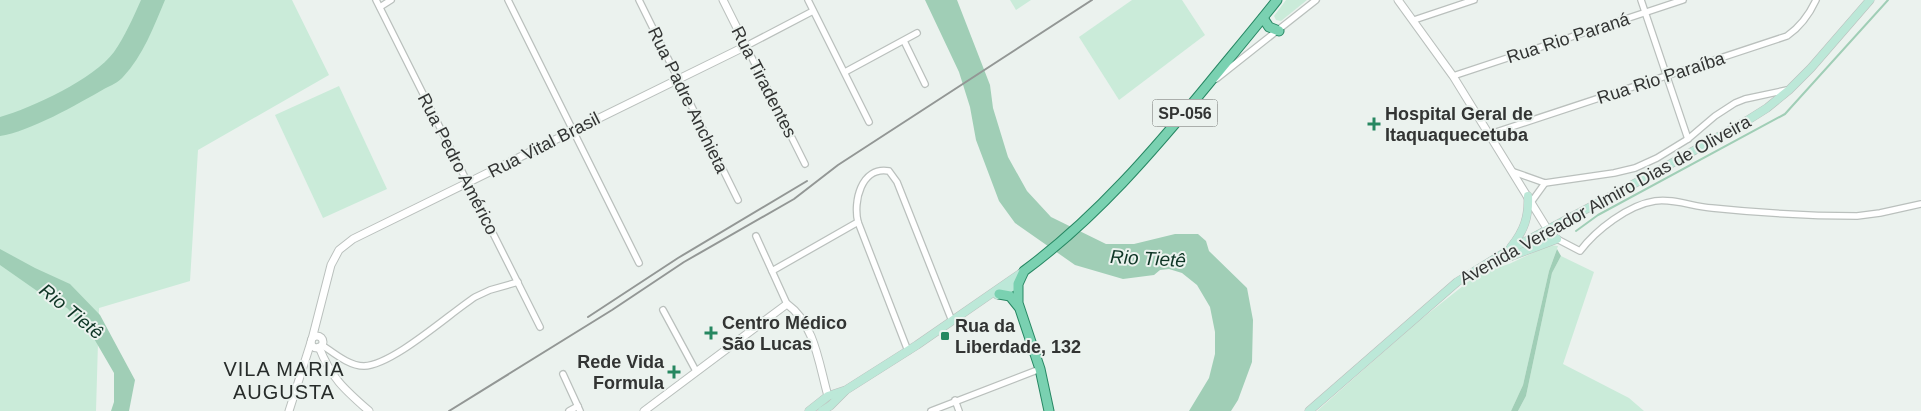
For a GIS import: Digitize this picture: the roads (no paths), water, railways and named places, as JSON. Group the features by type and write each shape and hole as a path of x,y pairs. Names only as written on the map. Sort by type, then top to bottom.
{"main road":[{"name":"SP-056","path":"1049,411 1040,369 1019,308 1018,284 1024,271 1085,219 1138,167 1180,120 1277,0"},
{"name":"Avenida Vereador Almiro Dias de Oliveira","path":"1309,411 1442,293 1476,270 1509,250 1748,120 1789,90 1820,58 1870,0"},
{"path":"1263,18 1269,27 1279,31"},
{"path":"1509,250 1525,225 1530,199"},
{"path":"1476,270 1557,239"},
{"name":"SP-056","path":"1018,284 1037,261"},
{"path":"971,309 980,300 1024,271"},
{"path":"822,411 830,406 846,390 952,321 1018,284"},
{"path":"999,294 1010,296 1019,308"},
{"path":"809,411 828,396 846,390"},
{"path":"817,411 826,404 828,396"}],"street":[{"name":"Rua Pedro Américo","path":"376,0 540,328"},
{"path":"380,7 391,0"},
{"path":"508,0 639,263"},
{"name":"Rua Padre Anchieta","path":"638,0 738,200"},
{"name":"Rua Tiradentes","path":"723,0 805,164"},
{"path":"808,0 869,122"},
{"path":"1207,86 1316,0"},
{"path":"1398,0 1453,76 1514,172 1548,230 1557,239 1580,251 1594,234 1611,221 1646,203 1660,201 1715,209 1836,216 1880,213 1921,204"},
{"path":"1414,20 1474,0"},
{"path":"1641,0 1688,139"},
{"name":"Rua Rio Paraná","path":"1453,76 1682,0"},
{"name":"Rua Rio Paraíba","path":"1490,134 1787,36 1797,29 1812,9 1816,0"},
{"name":"Rua Vital Brasil","path":"289,411 311,340 331,265 339,250 353,240 814,11"},
{"path":"845,72 918,33"},
{"path":"904,41 926,84"},
{"path":"1514,172 1546,183 1614,173 1634,168 1657,158 1688,139 1735,103 1745,99 1789,90"},
{"path":"908,351 858,222 857,194 867,179 880,170 889,171 892,174 952,321"},
{"path":"1530,199 1546,183"},
{"path":"772,271 858,222"},
{"path":"756,236 787,304 798,312 807,326 828,396"},
{"path":"369,411 337,381 330,371 319,347 322,339 317,336 311,340 314,347 319,347 350,363 363,366 377,363 392,356 476,297 490,290 518,282"},
{"path":"644,411 787,304"},
{"path":"663,310 696,371"},
{"name":"Rua Vital Brasil","path":"317,316 320,337"},
{"name":"Rua Vital Brasil","path":"304,362 319,347"},
{"path":"931,411 955,400 1040,369"},
{"path":"563,374 579,409 569,411"},
{"path":"955,400 959,411"}],"water":[{"path":"141,0 165,0 142,50 121,79 53,117 25,129 0,136 0,117 45,100 78,82 105,62 122,40"},
{"name":"Rio Tietê","path":"925,0 957,0 990,85 993,108 1008,157 1027,191 1051,217 1106,244 1134,244 1175,234 1198,234 1206,241 1209,251 1247,288 1253,320 1252,362 1238,400 1231,411 1189,411 1209,378 1215,354 1215,332 1210,307 1197,285 1182,273 1169,269 1160,270 1154,275 1123,279 1075,265 1015,223 999,201 976,140 970,107 959,72"},
{"name":"Rio Tietê","path":"0,249 70,284 100,315 135,380 129,411 111,411 114,402 114,373 89,330 67,308 40,293 0,265"},
{"path":"1557,249 1561,256 1552,273 1526,396 1518,411 1511,411 1523,385 1549,271"}],"waterway":[{"path":"1576,231 1598,215 1785,114 1888,0"}],"railway":[{"path":"449,411 612,310 684,262 794,199 838,165 1092,0"},
{"path":"588,317 678,258 807,181"}],"place":[{"name":"Hospital Geral de Itaquaquecetuba","path":"1374,124"},
{"name":"Centro Médico São Lucas","path":"711,333"},
{"name":"Rua da Liberdade, 132","path":"945,336"},
{"name":"Rede Vida Formula","path":"674,372"}],"district":[{"name":"VILA MARIA AUGUSTA","path":"284,380"}]}
